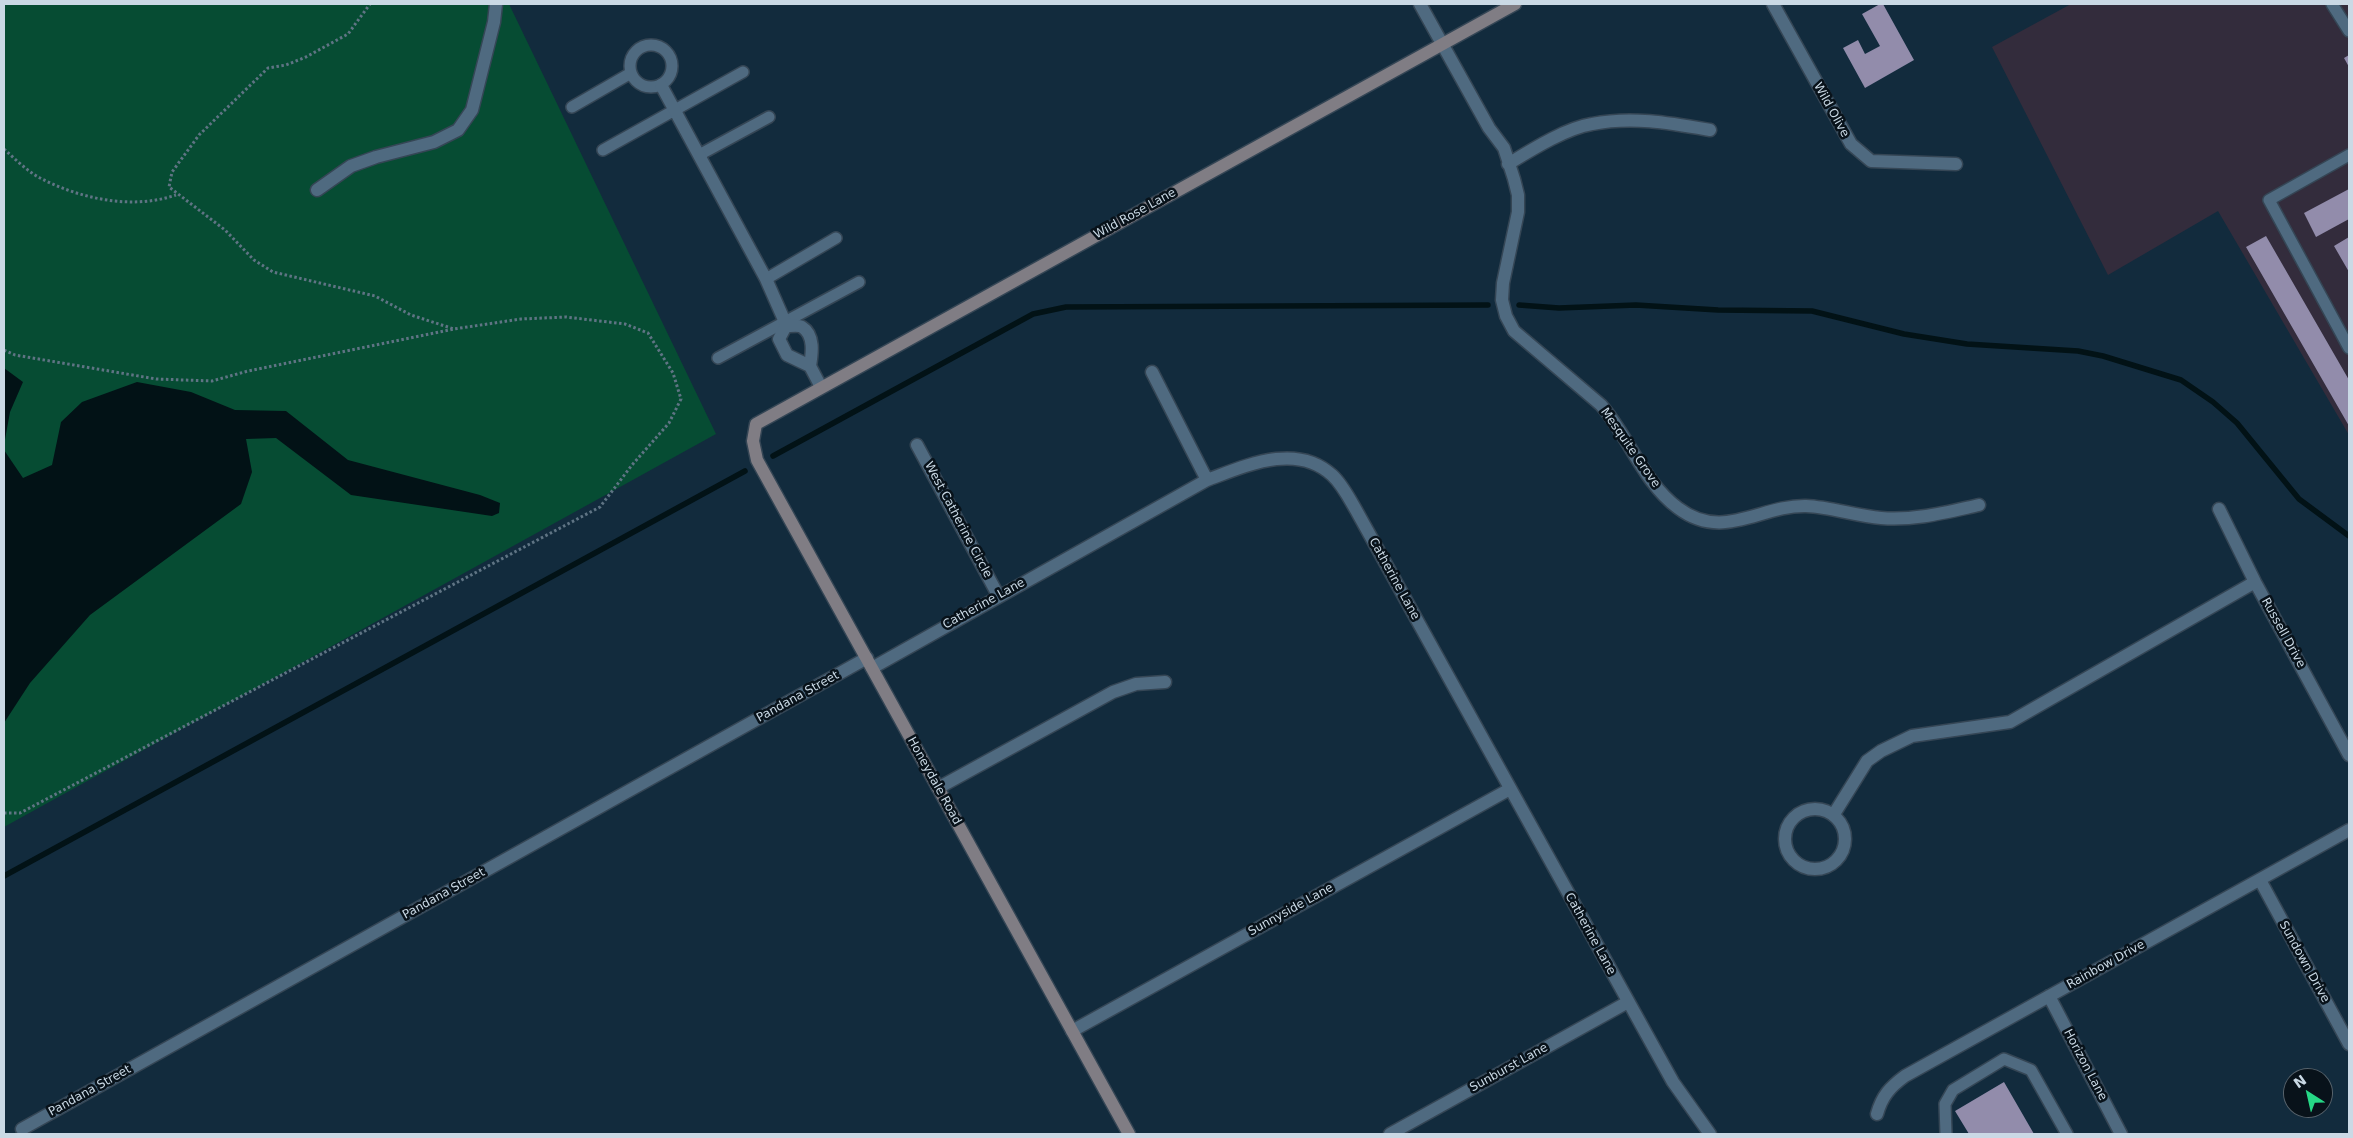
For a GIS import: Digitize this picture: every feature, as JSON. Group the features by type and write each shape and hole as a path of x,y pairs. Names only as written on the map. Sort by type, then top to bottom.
{"street":[{"path":"317,190 351,166 376,157 434,142 458,130 472,110 494,22 496,4"},
{"name":"Mesquite Grove","path":"1420,4 1488,128 1504,148 1518,195 1518,212 1503,283 1502,300 1506,316 1514,331 1601,405 1613,419 1650,481 1677,508 1698,519 1722,524 1804,506 1897,519 1979,505"},
{"name":"Wild Rose Lane","path":"756,424 1515,4"},
{"name":"Wild Olive","path":"1773,4 1851,144 1871,161 1956,164"},
{"path":"661,85 766,279 786,324 779,340 787,355 810,366 822,387"},
{"path":"1508,164 1545,142 1590,124 1648,120 1710,130"},
{"path":"786,324 804,329 813,346 810,366"},
{"path":"1152,372 1207,480"},
{"name":"Honeydale Road","path":"756,424 753,441 757,460 1129,1134"},
{"name":"West Catherine Circle","path":"917,445 998,596"},
{"name":"Catherine Lane","path":"869,663 998,596 1207,480 1259,460 1299,460 1317,464 1332,475 1356,510 1673,1082 1710,1134"},
{"name":"Russell Drive","path":"2219,509 2255,582 2349,755"},
{"path":"1834,814 1867,761 1881,751 1912,736 1993,726 2010,722 2255,582"},
{"name":"Pandana Street","path":"22,1130 869,663"},
{"path":"938,788 1114,692 1136,684 1166,682"},
{"name":"Sunnyside Lane","path":"1072,1031 1510,789"},
{"path":"1814,808 1834,814 1844,830 1843,850 1838,858 1831,865 1813,870 1795,862 1788,854 1784,844 1784,834 1794,816 1803,810 1814,808"},
{"name":"Rainbow Drive","path":"1877,1114 1881,1099 1905,1076 2349,830"},
{"name":"Sundown Drive","path":"2260,880 2349,1044"},
{"name":"Horizon Lane","path":"2049,996 2121,1134"},
{"name":"Sunburst Lane","path":"1390,1134 1628,1002"}],"lane":[{"path":"2332,4 2349,31"},
{"path":"647,46 660,47 670,56 672,69 670,76 661,85 654,88 640,84 631,73 632,59 635,53 647,46"},
{"path":"603,150 743,72"},
{"path":"572,107 631,73"},
{"path":"699,155 769,116"},
{"path":"2349,155 2269,200 2349,348"},
{"path":"766,279 836,238"},
{"path":"718,358 786,324 859,282"},
{"path":"1946,1134 1945,1104 1953,1090 2004,1060 2031,1070 2067,1134"}],"path":[{"path":"370,4 348,34 306,57 286,65 268,68 199,135 172,172 169,187 225,230 254,260 273,272 375,296 411,315 454,329"},
{"path":"4,149 40,178 87,196 128,203 158,200 176,194"},
{"path":"4,350 15,356 156,379 212,381 248,371 454,329 521,319 566,317 625,324 648,333 673,373 681,400 670,423 632,465 600,507 20,813 4,813"}],"shaded area":[{"path":"2071,4 2349,4 2349,435 2218,211 2108,275 1992,47"},
{"path":"4,368 23,382 10,412 4,445"},
{"path":"137,382 191,392 235,410 286,411 348,460 480,495 500,503 499,513 492,516 351,495 276,438 246,439 252,472 241,504 90,615 30,683 4,723 4,450 23,478 52,465 61,422 82,402"}],"green space":[{"path":"4,4 509,4 716,434 4,827"}],"building":[{"path":"1883,4 1914,60 1865,88 1843,48 1858,40 1865,54 1880,46 1862,14"},
{"path":"2349,55 2349,67 2344,58"},
{"path":"2349,189 2349,219 2316,237 2304,213"},
{"path":"2266,236 2349,380 2349,426 2246,247"},
{"path":"2349,237 2349,272 2334,246"},
{"path":"2004,1082 2034,1134 1969,1134 1955,1111"}],"waterway":[{"path":"773,456 1033,314 1066,307 1488,305"},
{"path":"1519,305 1559,308 1636,305 1718,310 1812,311 1904,334 1967,344 2078,351 2103,356 2181,380 2213,402 2237,423 2299,499 2349,536"},
{"path":"4,876 745,471"}]}
